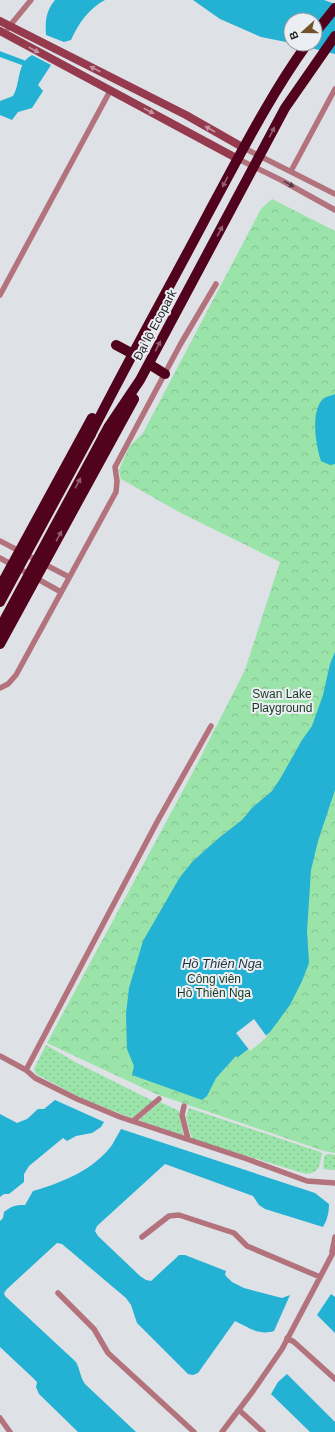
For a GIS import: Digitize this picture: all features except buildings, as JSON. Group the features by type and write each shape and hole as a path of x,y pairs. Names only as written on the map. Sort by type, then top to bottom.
{"highway":[{"path":"323,23 335,8"},
{"name":"Đại lộ Ecopark","path":"0,628 103,437 149,364 285,108 335,36"},
{"name":"Đại lộ Ecopark","path":"0,602 261,116 301,52"},
{"path":"116,345 133,354"},
{"path":"149,364 165,374"},
{"path":"0,587 105,393 122,373"},
{"path":"0,644 138,391 140,380"}],"main road":[{"path":"0,21 186,115 244,148"},
{"path":"2,33 238,159"}],"street":[{"path":"2,33 10,26 31,0"},
{"path":"291,171 335,88"},
{"path":"0,294 110,91"},
{"path":"244,148 335,194"},
{"path":"238,159 281,180 335,210"},
{"path":"0,688 8,684 16,675 116,492 117,481 115,467 216,284"},
{"path":"0,540 69,577"},
{"path":"0,558 60,592"},
{"path":"26,1070 157,822 211,726"},
{"path":"0,1056 26,1070 36,1078 77,1099 120,1117 247,1159 307,1181 335,1183"},
{"path":"133,1121 159,1099"},
{"path":"184,1106 182,1115 188,1139"},
{"path":"142,1237 169,1216 179,1215 234,1233 247,1246 320,1277"},
{"path":"222,1432 282,1349 334,1253 335,1237"},
{"path":"58,1293 94,1329 108,1354 194,1432"},
{"path":"287,1338 294,1342 335,1379"},
{"path":"239,1410 263,1432"},
{"path":"0,1418 10,1432"}],"green space":[{"name":"Công viên Hồ Thiên Nga","path":"272,199 335,231 335,1153 324,1151 156,1094 47,1043 193,772 245,670 280,562 179,512 121,479 119,470 129,447 143,433 261,209"},
{"path":"46,1045 77,1063 153,1101 132,1118 85,1100 36,1074 34,1069"},
{"path":"160,1102 179,1111 183,1135 139,1120"},
{"path":"189,1108 320,1152 322,1153 320,1165 314,1172 306,1174 192,1139 186,1117"},
{"path":"327,1154 335,1155 335,1170 323,1169 324,1156"}],"water":[{"path":"55,0 105,0 89,12 77,28 71,40 64,42 46,35 47,16"},
{"path":"193,0 324,0 335,4 335,54 323,51 323,12 283,12 283,41 261,37 220,19"},
{"path":"32,55 51,65 38,85 43,91 32,108 18,112 12,120 0,115 0,101 13,96 23,63"},
{"path":"335,394 335,464 330,465 321,461 317,447 315,420 316,412 323,399"},
{"name":"Hồ Thiên Nga","path":"335,652 335,790 318,841 311,870 307,931 309,963 302,981 290,1005 270,1032 238,1057 236,1056 216,1078 207,1096 202,1100 132,1075 134,1066 127,1049 126,1014 129,988 143,941 180,877 193,861 242,820 252,808 272,791 280,779 302,740 312,726 323,695 330,664"},
{"path":"55,1100 104,1122 101,1127 92,1133 76,1136 67,1141 63,1138 29,1166 24,1174 24,1182 9,1194 4,1194 0,1197 0,1114 17,1123 27,1119 38,1109 44,1109"},
{"path":"121,1129 315,1193 329,1204 329,1210 323,1227 265,1209 259,1205 253,1196 165,1164 97,1226 95,1231 98,1236 146,1280 151,1281 179,1255 185,1255 226,1271 225,1275 232,1282 244,1288 282,1298 290,1295 274,1331 258,1332 235,1321 198,1373 193,1375 188,1374 137,1323 131,1305 126,1298 62,1244 57,1243 4,1293 5,1296 76,1362 85,1384 136,1432 78,1432 39,1394 36,1387 37,1382 0,1347 0,1221 3,1218 4,1212 9,1208 13,1206 25,1205 33,1191 66,1180 96,1162 112,1145"},
{"path":"331,1294 335,1297 335,1333 317,1315"},
{"path":"287,1374 335,1422 335,1432 310,1432 271,1394 278,1382"}],"pier":[{"path":"254,1019 267,1037 250,1051 236,1033"}],"waterway":[{"path":"0,54 24,63"}],"park label":[{"name":"Swan Lake Playground","path":"282,701"}]}
